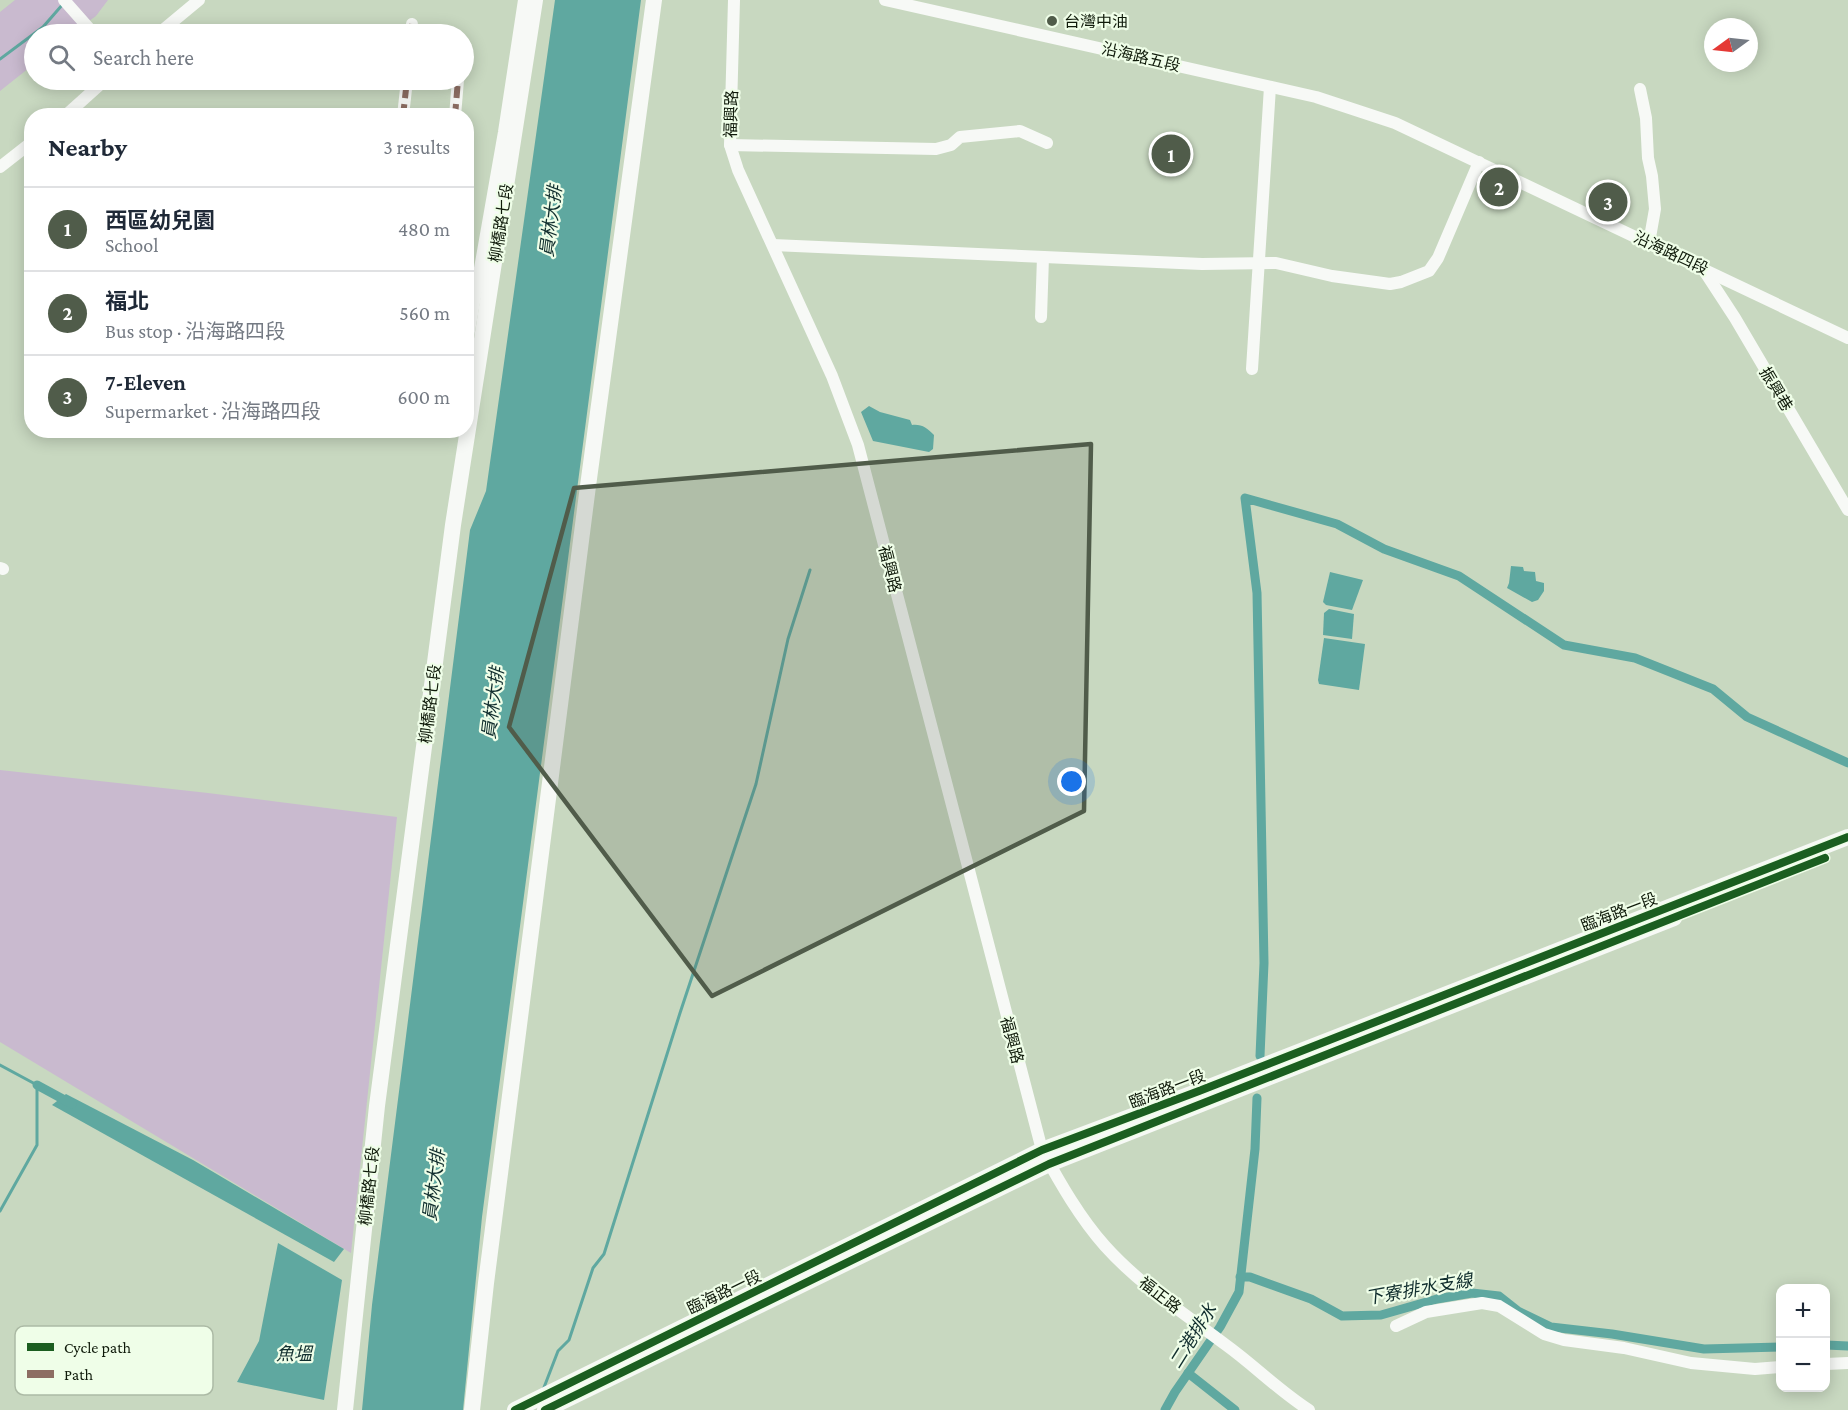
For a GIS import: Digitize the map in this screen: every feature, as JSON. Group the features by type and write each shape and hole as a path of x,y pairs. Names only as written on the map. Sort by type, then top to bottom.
{"main road":[{"name":"柳橋路七段","path":"474,386 535,0"},
{"path":"472,1410 486,1283 588,486 654,0"},
{"name":"柳橋路七段","path":"345,1410 377,1106 466,438"},
{"name":"臨海路一段","path":"515,1410 1046,1157 1199,1091 1848,837"},
{"name":"臨海路一段","path":"545,1410 1046,1157 1848,849"}],"street":[{"path":"64,0 85,24"},
{"path":"170,24 199,0"},
{"path":"474,303 524,0"},
{"name":"福興路","path":"734,0 730,145 738,170 832,376 858,445 1017,1062 1046,1157"},
{"name":"沿海路五段","path":"885,0 1270,87 1342,105 1395,123"},
{"path":"1252,369 1270,87"},
{"path":"1640,89 1646,118 1648,158 1655,209 1649,243"},
{"path":"74,108 94,90"},
{"path":"404,108 406,90"},
{"path":"456,108 457,90"},
{"name":"沿海路四段","path":"1395,123 1848,338"},
{"path":"730,145 936,149 951,144 960,137 1020,131 1047,143"},
{"path":"0,167 24,148"},
{"path":"773,246 1202,264 1276,263 1332,276 1390,284 1429,272 1438,258 1479,162"},
{"path":"1041,317 1043,257"},
{"name":"振興巷","path":"1703,268 1848,510"},
{"name":"福正路","path":"1046,1157 1083,1218 1104,1245 1129,1270 1220,1340 1284,1394 1309,1410"},
{"path":"1396,1326 1426,1312 1482,1304 1498,1306 1544,1334 1564,1340 1624,1348 1691,1363 1755,1369 1776,1367"},
{"path":"1830,1364 1848,1363"}],"highlighted area":[{"path":"1091,444 1084,811 712,996 509,727 574,488"}],"shaded area":[{"path":"15,0 108,0 96,16 85,24 24,24 24,72 0,91 0,12"},
{"path":"0,770 397,817 351,1253 0,1042"}],"water":[{"name":"員林大排","path":"555,0 641,0 482,1217 463,1410 362,1410 372,1305 470,530 486,491"},
{"path":"869,406 880,412 910,420 912,425 927,428 934,435 933,449 929,452 873,441 861,412"},
{"path":"1511,566 1523,567 1524,571 1535,572 1536,581 1544,583 1544,591 1538,600 1532,602 1507,588"},
{"path":"1330,572 1363,580 1352,610 1326,605 1323,602"},
{"path":"1329,609 1354,614 1352,639 1323,635 1324,613"},
{"path":"1324,638 1365,644 1359,690 1319,684"},
{"path":"66,1094 193,1160 344,1249 334,1262 52,1105"},
{"name":"魚塭","path":"278,1243 342,1280 324,1400 237,1382 259,1341"}],"waterway":[{"path":"46,24 63,4"},
{"path":"0,59 24,41"},
{"path":"1260,1056 1264,963 1257,593 1245,498 1337,524 1384,549 1459,576 1564,645 1635,658 1713,689 1747,717 1848,763"},
{"path":"543,1390 558,1351 569,1340 593,1268 604,1254 680,1013 756,784 788,639 810,570"},
{"path":"0,1065 37,1085 37,1145 0,1211"},
{"path":"37,1085 72,1104"},
{"name":"二港排水","path":"1165,1410 1220,1327 1239,1292 1255,1149 1257,1098"},
{"name":"下寮排水支線","path":"1240,1277 1250,1277 1311,1299 1342,1316 1381,1315 1437,1299 1472,1293 1499,1296 1518,1311 1551,1327 1704,1349 1776,1347"},
{"name":"下寮排水支線","path":"1830,1345 1848,1346"},
{"name":"二港排水","path":"1188,1373 1235,1410"}],"marked path":[{"path":"404,108 406,90"},
{"path":"456,108 457,90"}],"cycle path":[{"path":"515,1410 1042,1150 1199,1091 1848,837"},
{"path":"545,1410 1049,1164 1825,858"}],"place":[{"name":"台灣中油","path":"1052,21"},
{"name":"西區幼兒園","path":"1171,154"},
{"name":"福北","path":"1499,187"},
{"name":"7-Eleven","path":"1608,202"}]}
